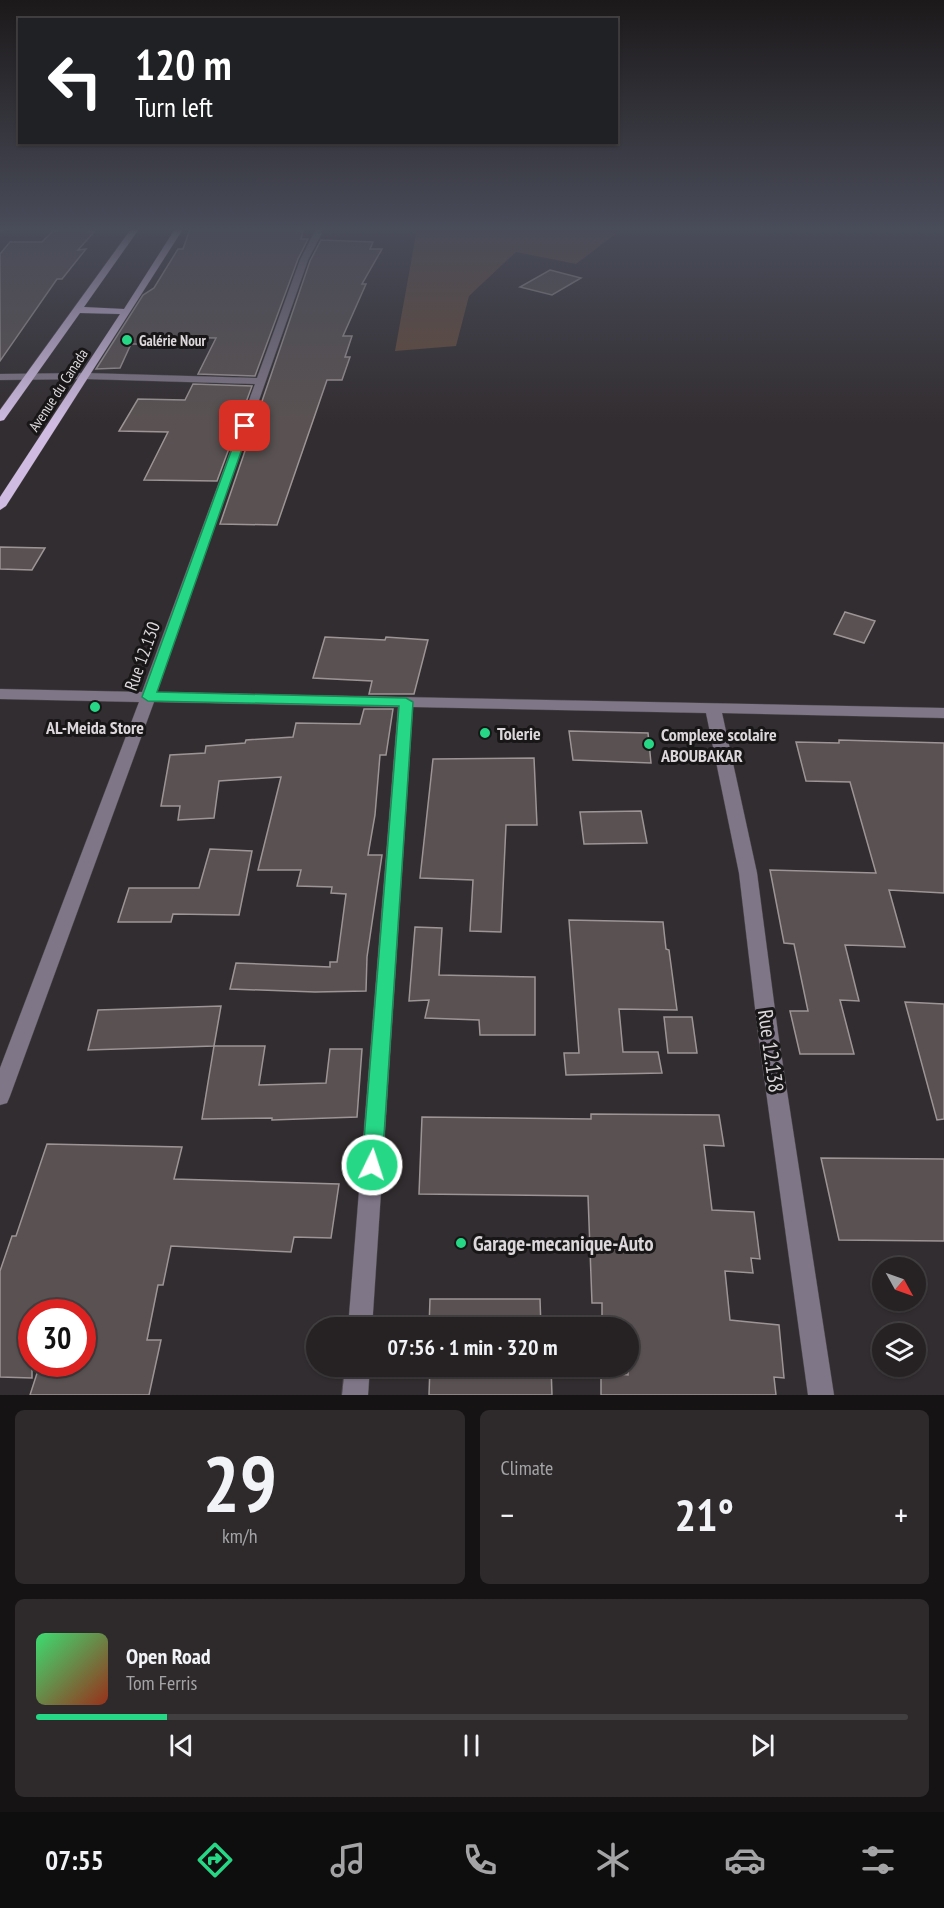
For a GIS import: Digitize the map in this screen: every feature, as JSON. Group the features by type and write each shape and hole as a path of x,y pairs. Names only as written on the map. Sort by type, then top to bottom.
{"main road":[{"name":"Avenue du Canada","path":"0,418 89,294"},
{"name":"Avenue du Canada","path":"0,506 138,294"},
{"path":"78,310 127,312"}],"street":[{"name":"Rue 12.130","path":"0,1096 148,697 292,294"},
{"path":"0,376 261,381"},
{"path":"0,694 944,713"},
{"path":"361,1317 406,702"},
{"name":"Rue 12.138","path":"713,708 748,873 768,1033 821,1395"},
{"path":"356,1395 357,1377"}],"shaded area":[{"path":"405,294 471,294 456,346 395,351"}],"building":[{"path":"0,294 47,294 0,361"},
{"path":"285,294 255,376 198,374 216,338 159,337 155,344 131,344 120,368 96,369 143,295"},
{"path":"299,294 362,294 343,336 352,336 345,357 350,357 342,380 327,380 277,525 220,524"},
{"path":"193,384 252,386 217,481 144,480 168,432 119,431 138,399 185,400"},
{"path":"0,547 45,548 32,570 0,569"},
{"path":"845,612 875,621 864,643 834,634"},
{"path":"325,637 428,640 414,694 369,694 372,681 313,678"},
{"path":"364,709 393,709 386,755 380,755 375,815 368,855 382,855 367,957 366,991 230,989 236,963 330,967 330,962 337,962 346,894 331,893 332,887 297,886 301,870 258,870 281,777 219,781 214,818 178,820 180,806 161,806 170,755 205,753 206,746 245,743 246,740 293,737 296,723 360,724"},
{"path":"569,731 648,733 651,763 573,760"},
{"path":"839,740 944,743 944,893 889,890 905,947 845,945 859,1001 840,1000 854,1054 800,1054 790,1011 808,1011 794,944 784,943 770,870 876,873 850,782 806,781 796,742 839,743"},
{"path":"534,758 537,825 506,825 501,932 470,931 473,880 420,878 433,759"},
{"path":"641,811 647,843 584,844 580,812"},
{"path":"210,849 252,851 239,915 173,914 171,922 118,922 129,888 199,888"},
{"path":"569,920 663,922 677,1010 619,1009 623,1052 658,1052 662,1073 566,1075 564,1053 579,1053"},
{"path":"415,927 442,928 439,975 535,977 535,1035 480,1035 479,1020 425,1018 429,1000 409,1001"},
{"path":"905,1002 944,1004 944,1119 937,1120"},
{"path":"221,1006 214,1046 88,1050 98,1010"},
{"path":"664,1017 692,1017 697,1053 668,1053"},
{"path":"214,1046 265,1046 259,1085 326,1083 330,1049 362,1049 357,1117 272,1120 272,1118 202,1119"},
{"path":"591,1114 719,1115 724,1146 704,1145 712,1210 754,1212 760,1259 751,1258 753,1273 725,1271 730,1320 779,1325 784,1378 774,1377 776,1395 601,1395 601,1377 639,1377 639,1317 602,1317 602,1303 592,1303 588,1196 419,1194 422,1117 591,1119"},
{"path":"47,1144 182,1147 174,1179 339,1184 331,1238 294,1237 291,1252 171,1246 163,1285 158,1285 147,1340 161,1340 149,1395 30,1395 36,1377 96,1377 96,1299 18,1299 18,1377 32,1378 0,1377 0,1271 12,1236 16,1236"},
{"path":"821,1158 944,1159 944,1241 839,1240"},
{"path":"430,1299 540,1299 541,1317 429,1317"},
{"path":"430,1377 551,1377 552,1395 429,1395"}],"place":[{"name":"Galérie Nour","path":"127,340"},
{"name":"AL-Meida Store","path":"95,707"},
{"name":"Tolerie","path":"485,733"},
{"name":"Complexe scolaire ABOUBAKAR","path":"649,744"},
{"name":"Garage-mecanique-Auto","path":"461,1243"}],"route":[{"path":"245,426 148,697 406,702 372,1165"}]}
